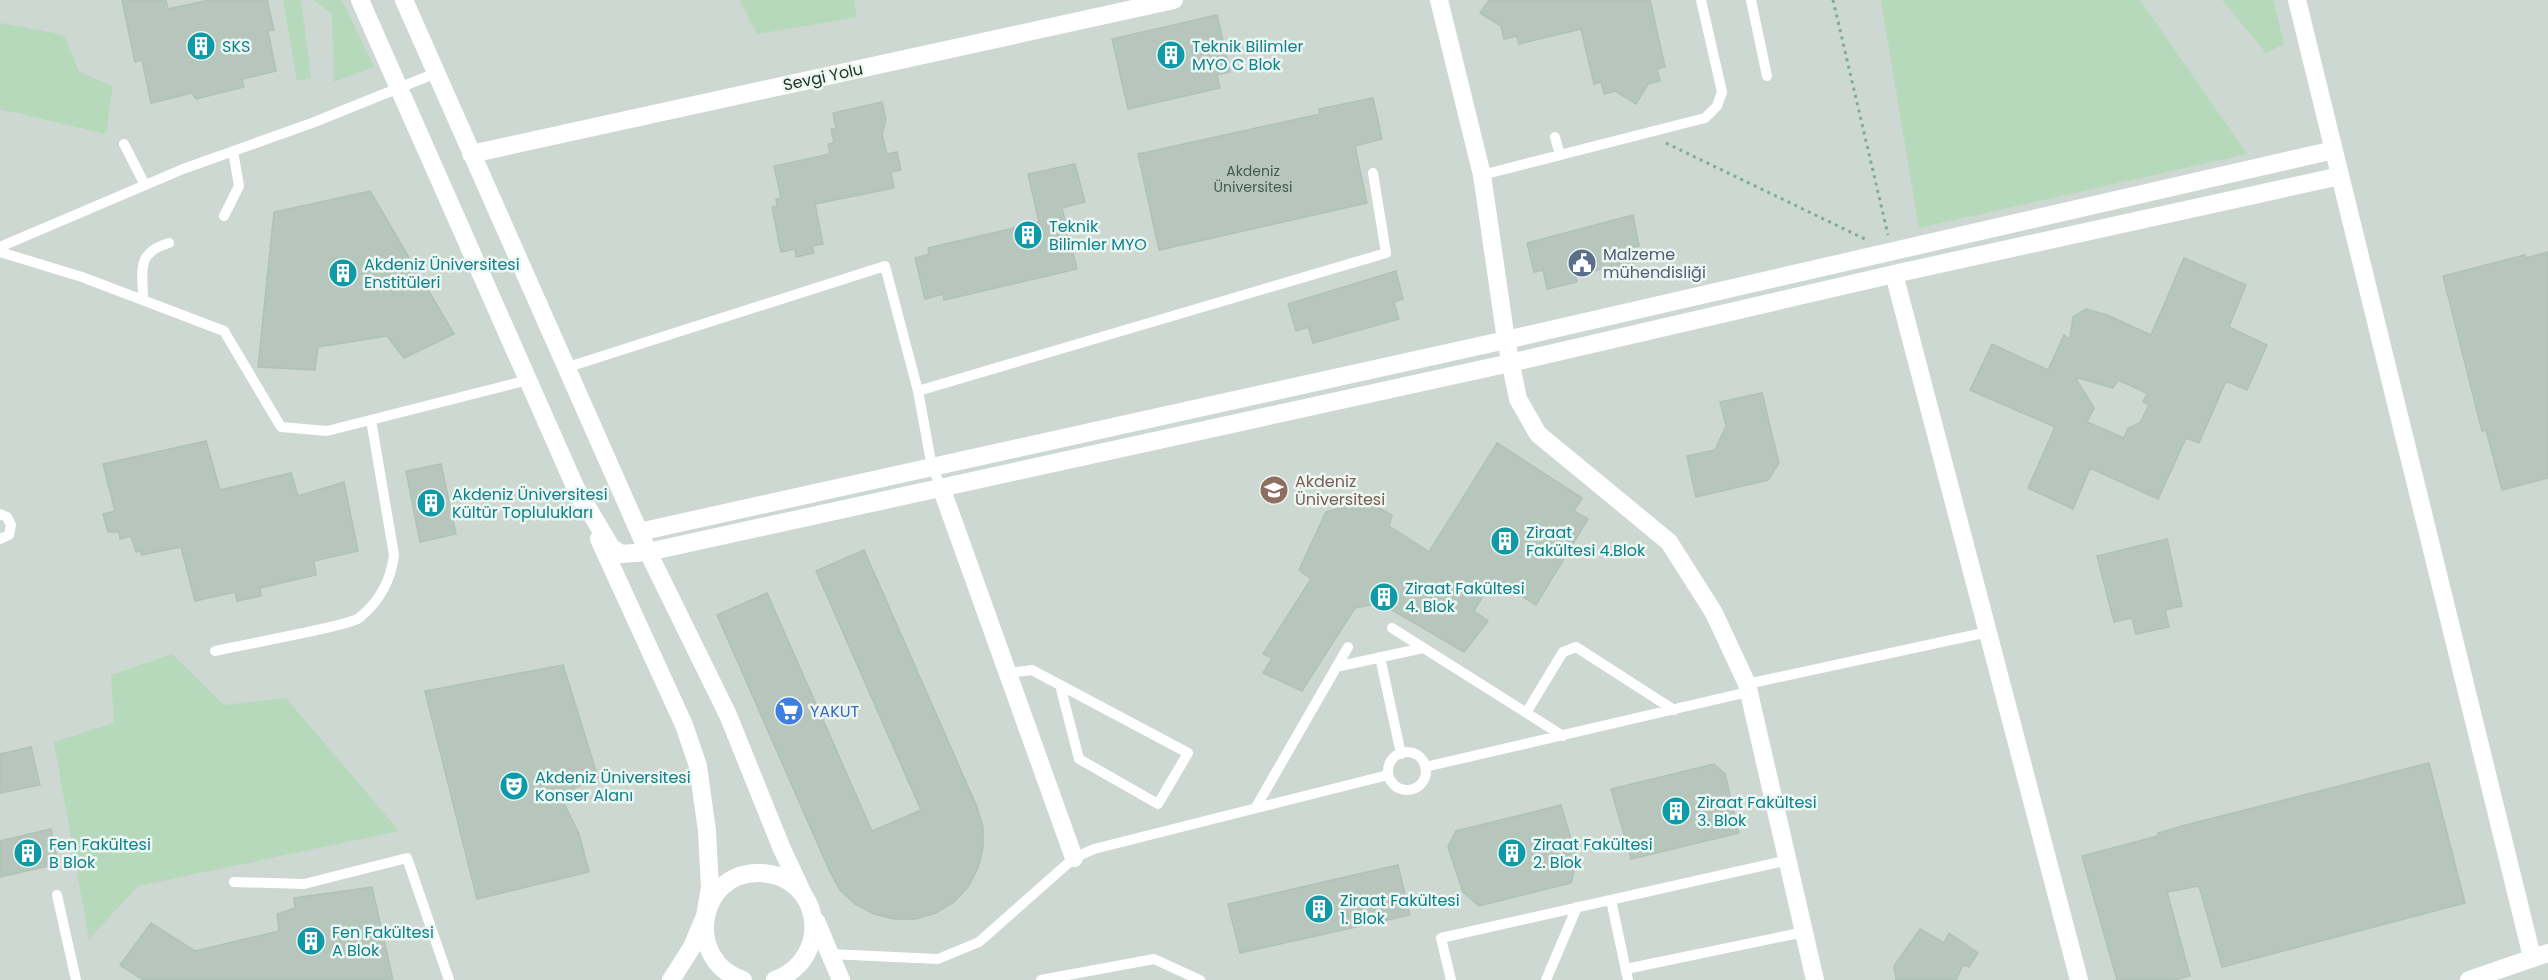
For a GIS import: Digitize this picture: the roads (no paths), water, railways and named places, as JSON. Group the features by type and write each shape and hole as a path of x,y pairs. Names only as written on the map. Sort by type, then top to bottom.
{"street":[{"path":"360,0 577,490 684,725 698,766 709,860 710,888 704,934 709,952 720,967 744,980"},
{"path":"404,0 648,552 728,715 782,849 841,980"},
{"name":"Sevgi Yolu","path":"471,154 1174,0"},
{"path":"1439,0 1482,175 1506,340 1518,399 1538,434 1669,542 1714,613 1747,688 1815,980"},
{"path":"2297,0 2535,960 2469,980"},
{"path":"639,532 1506,340 2334,150"},
{"path":"577,490 611,547 621,554 648,552 1510,363 1894,274 2340,176"},
{"path":"1894,274 2079,980"},
{"path":"940,487 1074,858"},
{"path":"671,980 692,947 712,899 724,885 740,876 758,873 776,875 792,883 808,904 814,930 811,948 802,963 788,975 775,980"}],"lane":[{"path":"1482,175 1706,118 1717,106 1722,92 1701,0"},
{"path":"1751,0 1767,76"},
{"path":"0,247 145,185 312,123 436,73"},
{"path":"1555,137 1560,155"},
{"path":"124,144 145,185"},
{"path":"224,216 239,186 233,151"},
{"path":"918,391 1386,253 1373,173"},
{"path":"143,300 143,261 154,247 169,243"},
{"path":"0,252 82,277 224,331 281,427 327,431 528,380"},
{"path":"565,368 885,266 918,391 932,467 940,487"},
{"path":"215,651 357,619 381,593 391,574 394,555 371,420"},
{"path":"0,514 8,517 11,525 9,535 0,539"},
{"path":"1392,628 1563,736"},
{"path":"1425,767 1674,710 1747,688 1988,632"},
{"path":"1526,712 1558,658 1563,652 1576,646 1674,710"},
{"path":"1256,807 1348,647"},
{"path":"1336,667 1423,648"},
{"path":"1380,657 1401,754"},
{"path":"1008,673 1032,670 1188,753 1158,804 1079,759 1060,686"},
{"path":"1412,753 1418,756 1425,767 1425,777 1422,783 1409,790 1395,787 1388,775 1392,760 1401,754 1412,753"},
{"path":"829,954 938,958 979,942 1074,858 1095,849 1388,775"},
{"path":"234,882 304,884 406,858 449,980"},
{"path":"1451,980 1441,938 1788,860"},
{"path":"57,896 76,980"},
{"path":"1611,900 1627,975 1804,932"},
{"path":"1545,980 1577,907"},
{"path":"1041,980 1154,959 1200,980"}],"place":[{"name":"SKS","path":"201,46"},
{"name":"Teknik Bilimler MYO C Blok","path":"1171,55"},
{"name":"Teknik Bilimler MYO","path":"1028,235"},
{"name":"Malzeme mühendisliği","path":"1582,263"},
{"name":"Akdeniz Üniversitesi Enstitüleri","path":"343,273"},
{"name":"Akdeniz Üniversitesi","path":"1274,490"},
{"name":"Akdeniz Üniversitesi Kültür Toplulukları","path":"431,503"},
{"name":"Ziraat Fakültesi 4.Blok","path":"1505,541"},
{"name":"Ziraat Fakültesi 4. Blok","path":"1384,597"},
{"name":"YAKUT","path":"789,711"},
{"name":"Akdeniz Üniversitesi Konser Alanı","path":"514,786"},
{"name":"Ziraat Fakültesi 3. Blok","path":"1676,811"},
{"name":"Fen Fakültesi B Blok","path":"28,853"},
{"name":"Ziraat Fakültesi 2. Blok","path":"1512,853"},
{"name":"Ziraat Fakültesi 1. Blok","path":"1319,909"},
{"name":"Fen Fakültesi A Blok","path":"311,941"}]}
